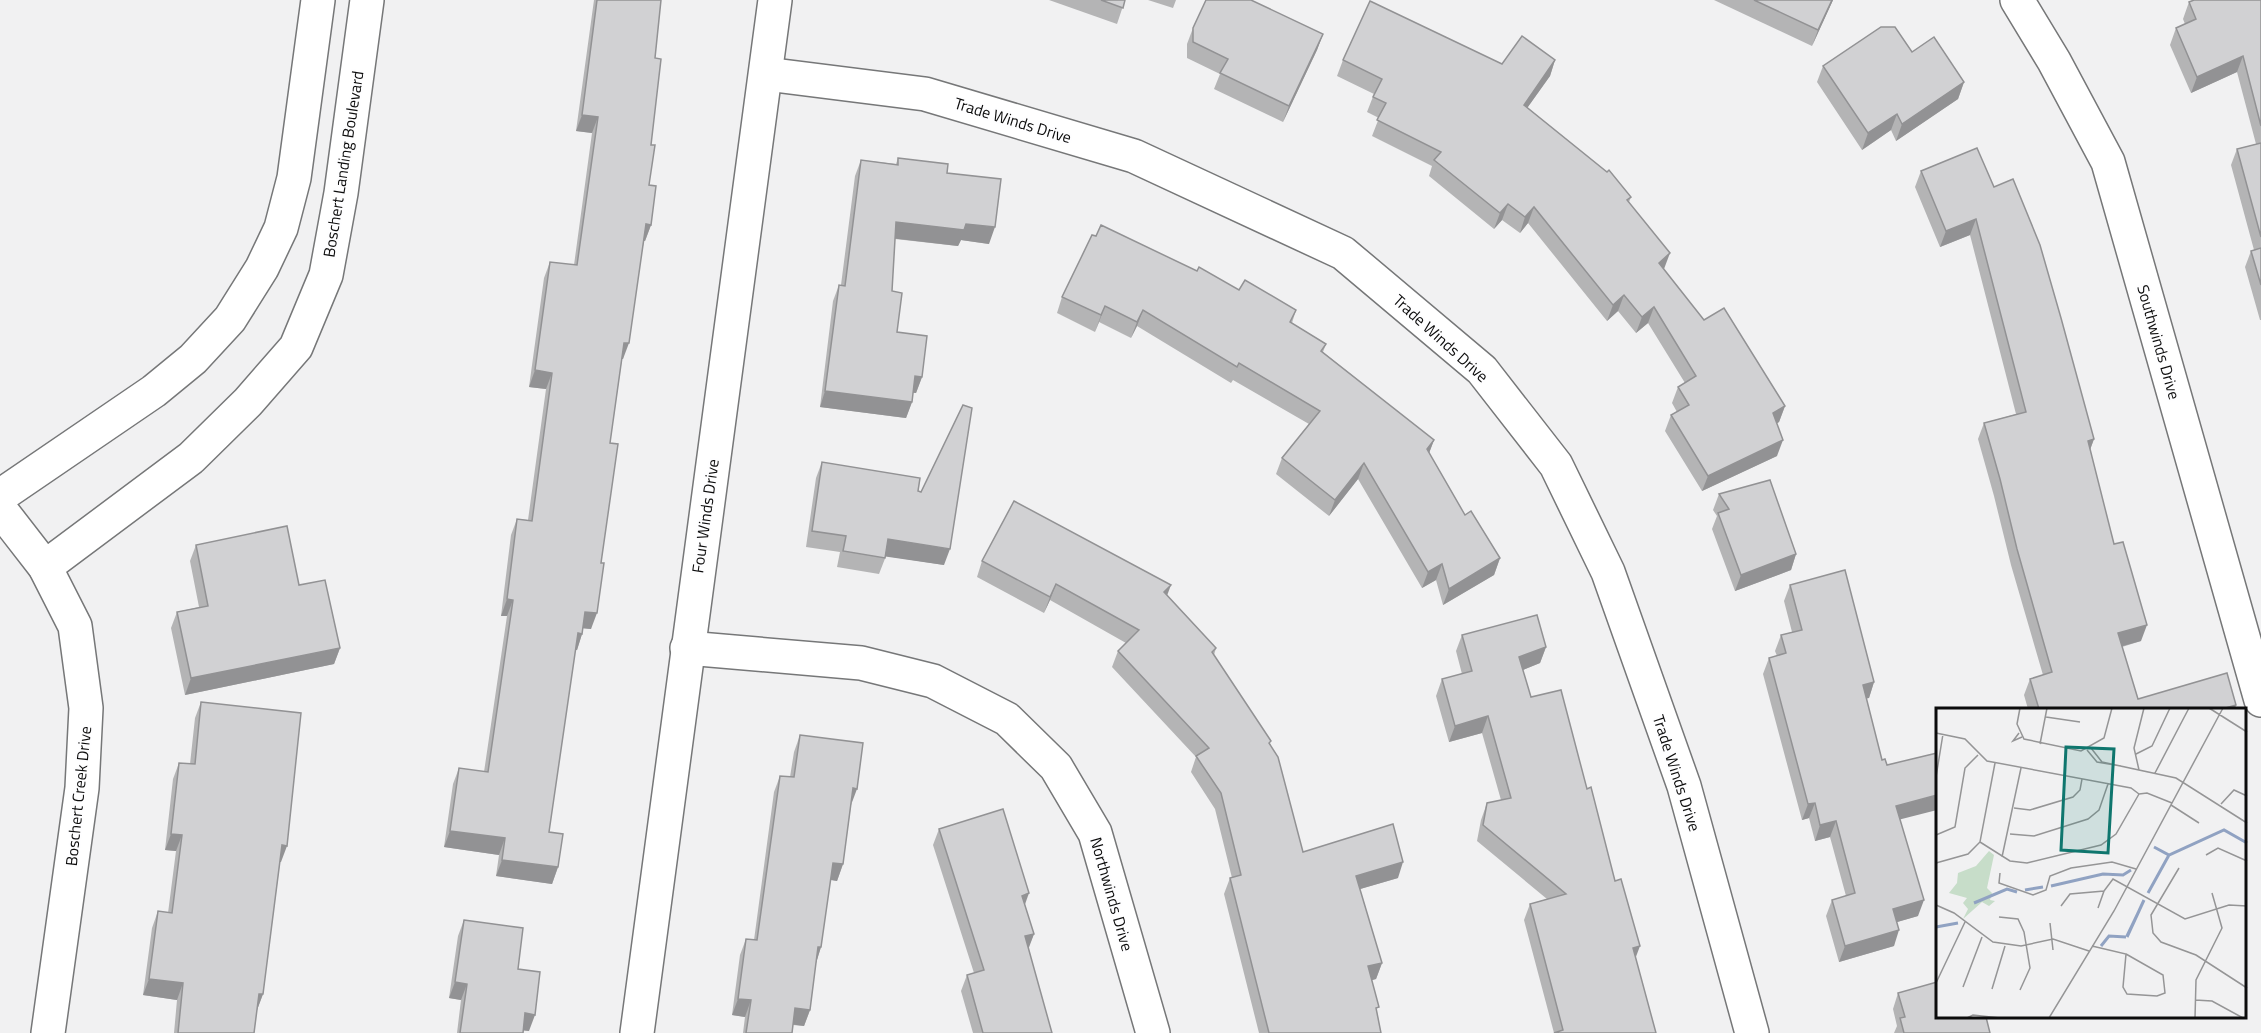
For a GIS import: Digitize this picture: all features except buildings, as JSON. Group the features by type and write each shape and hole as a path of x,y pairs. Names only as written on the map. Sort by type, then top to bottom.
{"street":[{"path":"0,496 154,391 193,359 230,319 262,268 281,228 294,178 318,0"},
{"name":"Boschert Landing Boulevard","path":"45,567 190,458 248,402 296,347 326,275 341,193 367,0"},
{"name":"Four Winds Drive","path":"637,1033 775,0"},
{"name":"Southwinds Drive","path":"2017,0 2054,61 2108,162 2261,700"},
{"name":"Trade Winds Drive","path":"766,74 925,94 1134,156 1343,253 1482,370 1556,465 1608,572 1684,786 1752,1033"},
{"name":"Boschert Creek Drive","path":"0,509 45,567 75,626 86,708 82,788 48,1033"},
{"name":"Northwinds Drive","path":"687,648 861,663 933,681 1007,719 1056,767 1095,833 1153,1033"}]}
